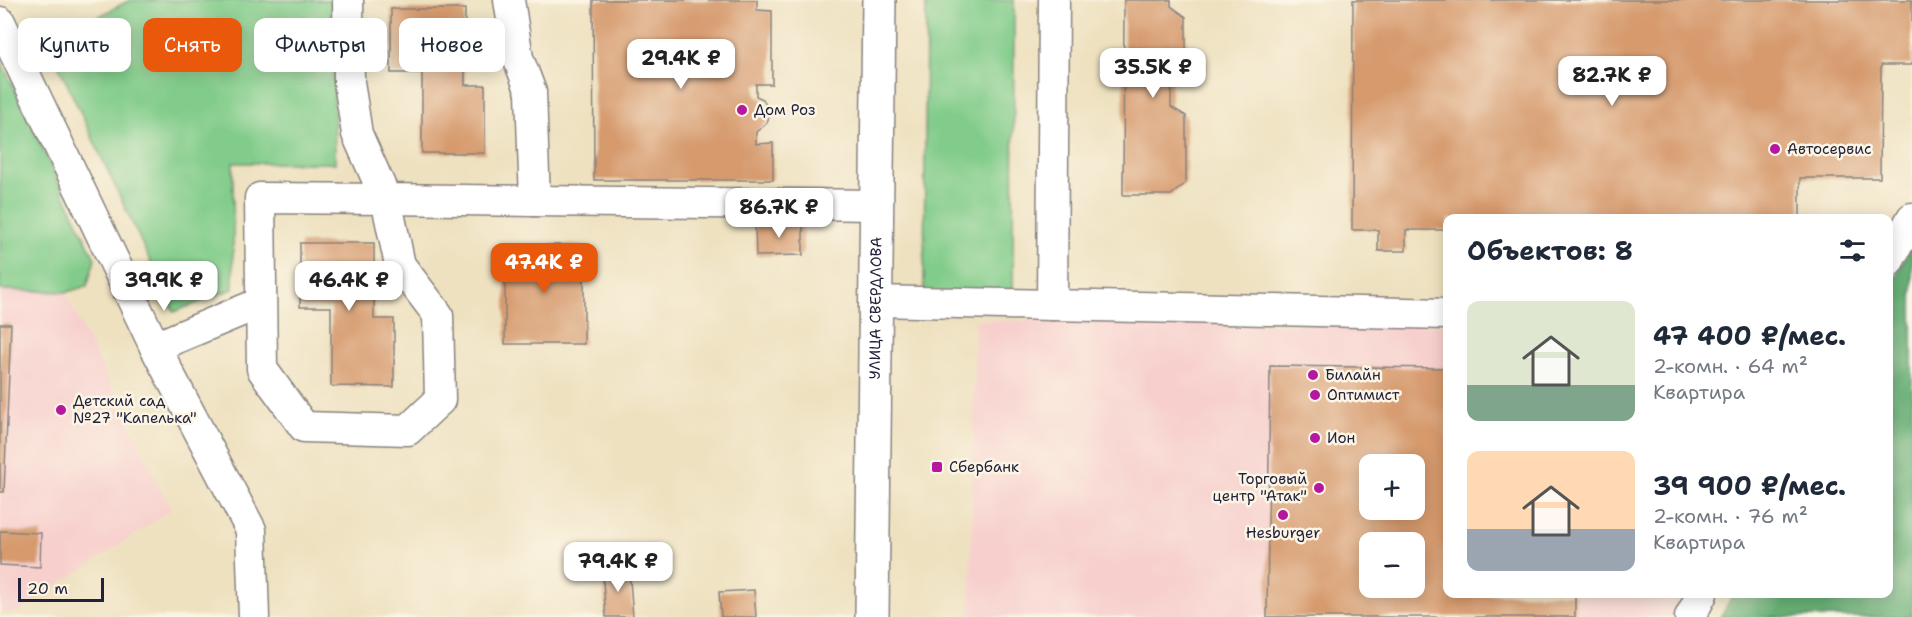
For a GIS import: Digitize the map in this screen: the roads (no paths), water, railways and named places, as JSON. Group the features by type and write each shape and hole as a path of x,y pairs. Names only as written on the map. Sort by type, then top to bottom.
{"main road":[{"name":"УЛИЦА СВЕРДЛОВА","path":"872,617 879,0"}],"street":[{"path":"348,0 350,82 357,134 386,199 400,265 438,315 440,400 408,430 304,427 262,369 260,198 386,199 877,205"},
{"path":"510,0 518,58 531,92 535,201"},
{"path":"1052,305 1054,0"},
{"path":"0,22 155,347 251,530 254,617"},
{"path":"1893,253 1912,218"},
{"path":"876,302 1443,314"},
{"path":"155,347 260,303"},
{"path":"1690,617 1700,598"}],"place":[{"name":"Дом Роз","path":"742,110"},
{"name":"Автосервис","path":"1775,149"},
{"name":"Билайн","path":"1313,375"},
{"name":"Оптимист","path":"1315,395"},
{"name":"Детский сад №27 \"Капелька\"","path":"61,410"},
{"name":"Ион","path":"1315,438"},
{"name":"Сбербанк","path":"937,467"},
{"name":"Торговый центр \"Атак\"","path":"1319,488"},
{"name":"Hesburger","path":"1283,515"}]}
